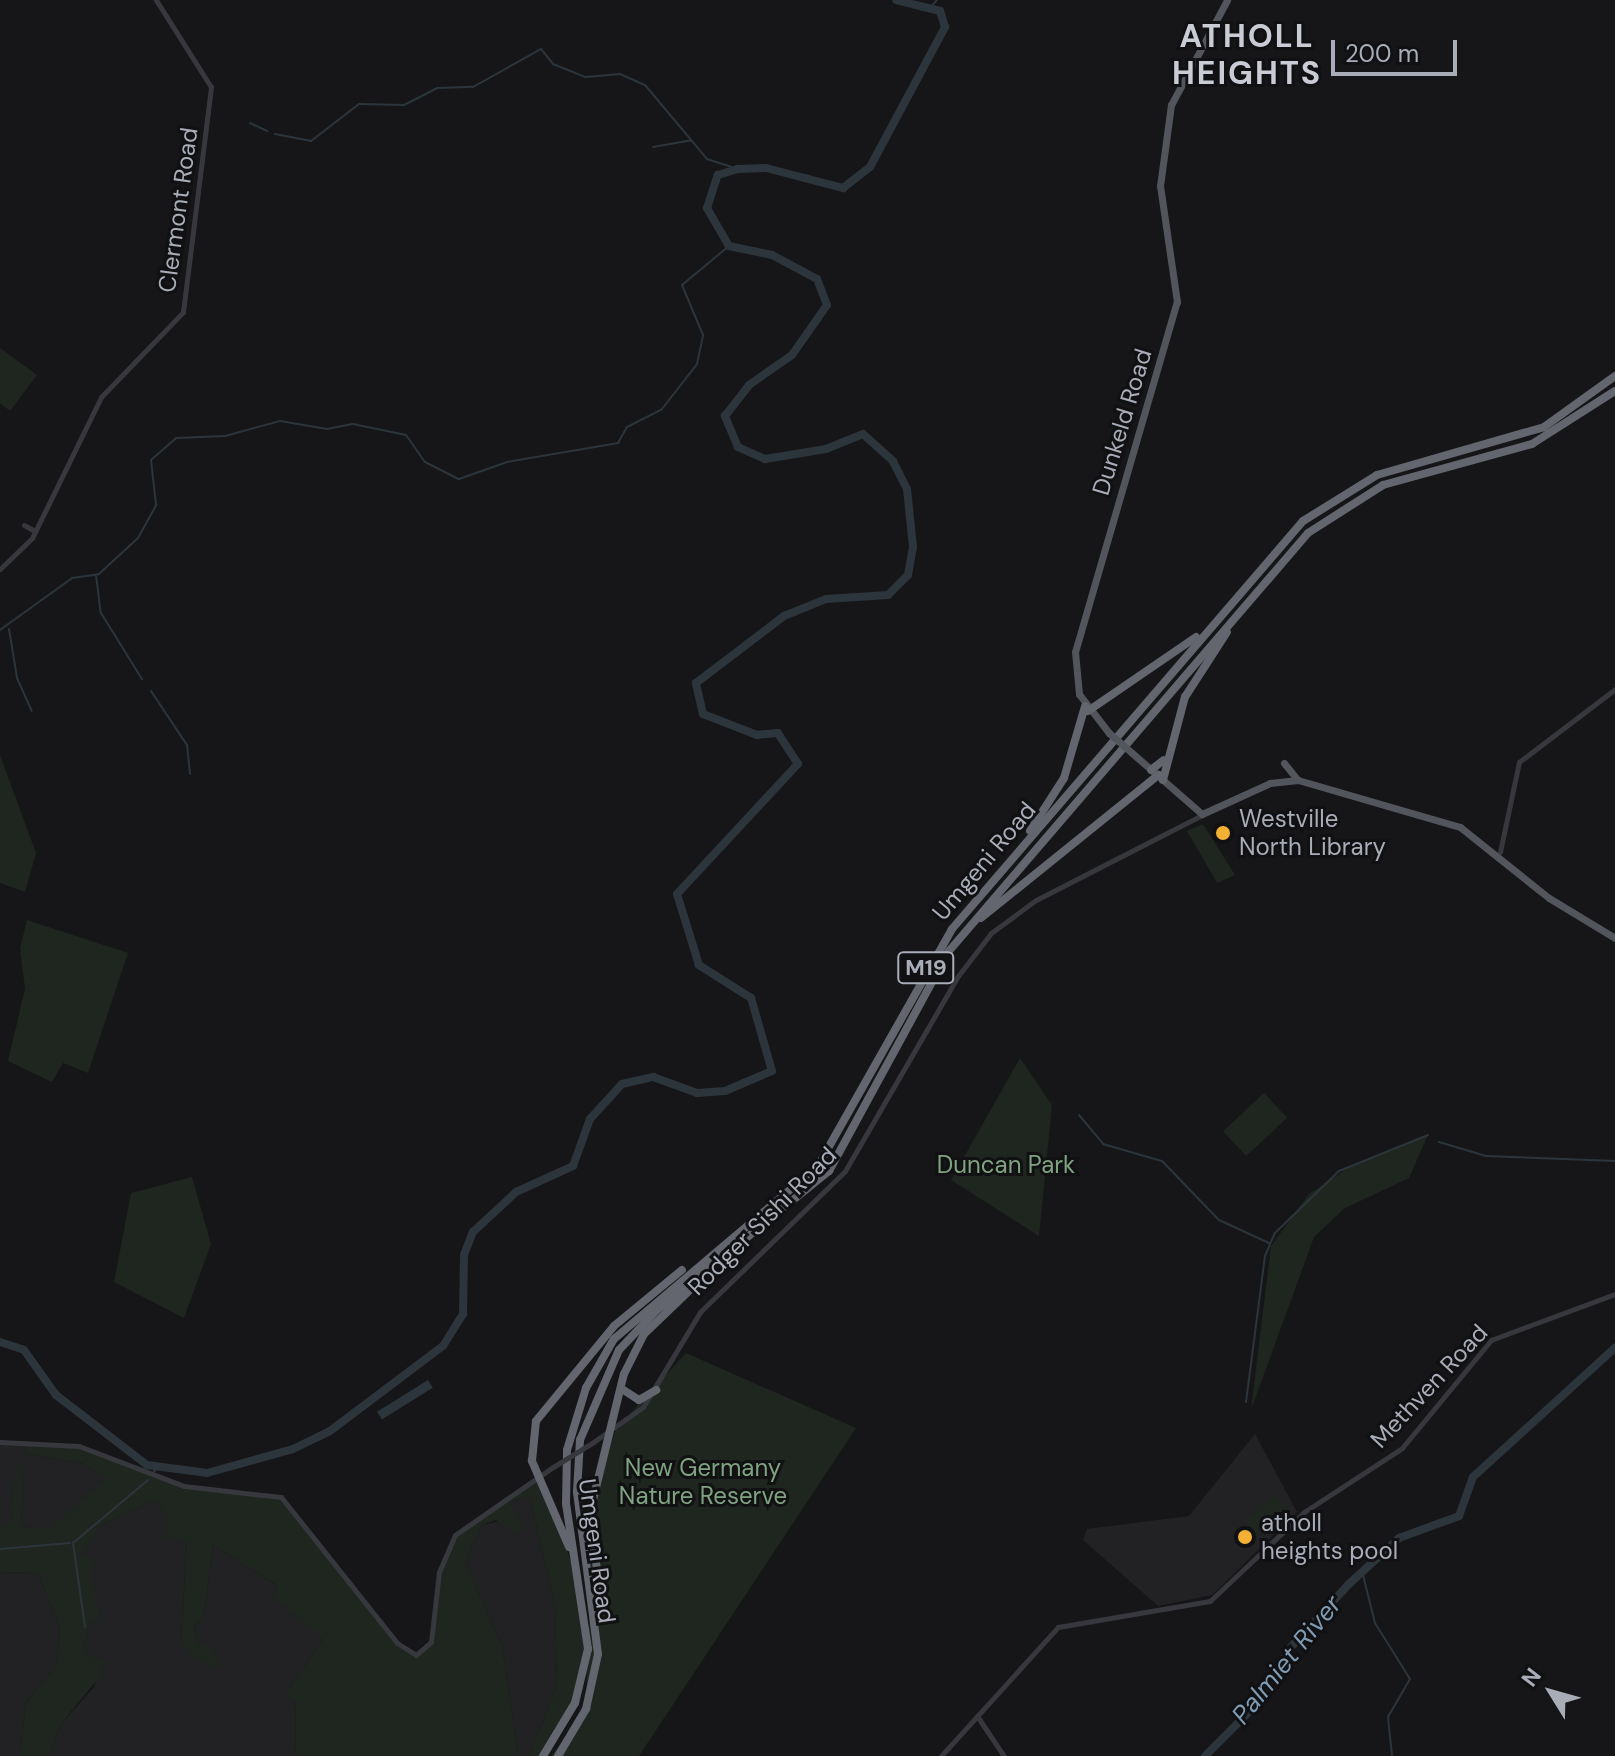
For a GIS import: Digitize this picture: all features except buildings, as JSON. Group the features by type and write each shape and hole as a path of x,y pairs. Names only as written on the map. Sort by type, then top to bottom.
{"highway":[{"name":"Umgeni Road","path":"543,1756 575,1703 589,1630 565,1493 581,1399 625,1326 828,1155 927,966 986,889 1271,557 1350,488 1525,435 1615,376"},
{"name":"Umgeni Road","path":"558,1756 586,1709 599,1634 577,1492 586,1416 611,1363 640,1325 760,1230 843,1153 962,935 1308,533 1354,498 1532,444 1615,391"},
{"path":"986,889 1055,793 1088,711 1174,657 1271,557"},
{"path":"962,935 1157,775 1185,697 1256,592"},
{"path":"1157,775 1164,759"},
{"path":"586,1709 603,1643 589,1516 603,1456 616,1429 620,1385 650,1327 760,1230"},
{"path":"589,1630 559,1514 537,1477 531,1439 545,1404 629,1311 723,1244"},
{"path":"620,1385 634,1400 656,1390"},
{"path":"592,1443 603,1456"}],"main road":[{"name":"Dunkeld Road","path":"1088,711 1075,674 1077,644 1177,302 1160,186 1171,105 1227,0"},
{"path":"1088,711 1202,814"},
{"path":"1284,763 1298,780"},
{"name":"Rodger Sishi Road","path":"1202,814 1270,783 1298,780 1460,827 1500,852 1549,898 1615,938"}],"street":[{"name":"Clermont Road","path":"0,569 36,531 44,502 72,470 96,405 183,312 211,87 156,0"},
{"path":"24,525 36,531"},
{"path":"1500,852 1519,762 1615,689"},
{"name":"Rodger Sishi Road","path":"0,1442 79,1446 184,1486 281,1497 397,1643 416,1655 431,1642 439,1572 455,1535 537,1477 616,1429 656,1390 700,1312 845,1171 958,976 991,933 1036,900 1202,814"},
{"name":"Methven Road","path":"941,1756 1062,1625 1192,1608 1214,1599 1304,1512 1402,1448 1491,1340 1615,1294"},
{"path":"977,1716 1004,1756"},
{"path":"967,1727 987,1729"}],"shaded area":[{"path":"428,1380 433,1388 382,1419 377,1412"},
{"path":"1255,1434 1297,1512 1212,1595 1158,1606 1083,1540 1087,1529 1189,1516"},
{"path":"0,1442 26,1443 25,1453 84,1464 107,1479 49,1530 21,1527 23,1482 16,1468 11,1522 0,1529"},
{"path":"529,1495 555,1604 557,1687 529,1756 518,1756 502,1646 465,1562 482,1525 500,1521 513,1534 511,1503"},
{"path":"155,1500 187,1541 181,1640 199,1646 194,1625 203,1619 213,1545 278,1586 323,1639 285,1695 296,1703 295,1756 49,1756 60,1725 94,1687 103,1660 89,1657 84,1644 90,1622 101,1619 79,1555 103,1524"},
{"path":"0,1572 38,1573 60,1628 57,1665 26,1703 20,1756 0,1756"}],"green space":[{"path":"0,348 37,375 10,411 0,403"},
{"path":"0,755 36,853 25,892 0,883"},
{"path":"1203,824 1235,875 1217,883 1187,831"},
{"path":"27,920 128,953 88,1073 63,1063 52,1082 8,1061 25,989 20,948"},
{"name":"Duncan Park","path":"1020,1058 1052,1105 1039,1236 951,1180"},
{"path":"1264,1093 1287,1118 1246,1156 1223,1131"},
{"path":"1428,1135 1409,1178 1345,1208 1314,1237 1251,1410 1271,1246 1309,1194 1351,1166"},
{"path":"192,1177 211,1244 184,1318 114,1282 131,1193"},
{"name":"New Germany Nature Reserve","path":"686,1353 856,1428 639,1756 551,1756 586,1709 588,1640 581,1683 542,1756 529,1756 557,1687 555,1604 529,1495 511,1503 523,1531 513,1534 496,1520 482,1525 465,1562 502,1646 518,1756 295,1756 296,1703 285,1695 323,1639 274,1597 277,1585 213,1545 203,1619 194,1625 199,1646 210,1644 220,1664 211,1668 191,1654 181,1640 187,1542 165,1537 168,1517 155,1500 103,1524 80,1555 95,1560 90,1576 101,1619 90,1622 84,1644 89,1656 104,1660 102,1674 60,1725 49,1756 20,1756 26,1703 57,1665 60,1628 38,1573 0,1572 0,1529 11,1521 15,1468 21,1465 21,1527 49,1529 106,1479 84,1464 25,1453 26,1443 67,1444 183,1486 280,1497 397,1644 418,1655 432,1641 439,1577 457,1533 537,1478 558,1515 589,1630 591,1500 616,1429"},
{"path":"1274,1495 1287,1509 1258,1536 1245,1522"}],"waterway":[{"path":"0,1342 24,1350 56,1395 147,1465 207,1473 293,1449 330,1431 443,1346 463,1314 464,1255 473,1232 516,1192 573,1166 590,1119 622,1084 653,1077 697,1093 725,1091 772,1071 751,998 699,965 677,894 798,764 778,733 757,735 703,714 696,683 784,616 826,599 888,595 908,575 913,547 907,489 893,461 863,434 826,449 765,459 738,447 725,416 749,385 792,355 827,305 817,279 772,255 729,246 707,208 718,175 738,169 766,168 843,188 870,167 945,27 940,11 896,0"},
{"path":"930,8 937,0"},
{"path":"275,134 311,141 359,104 404,105 438,88 473,87 541,49 553,64 586,77 620,74 645,85 707,159 738,169"},
{"path":"250,123 267,131"},
{"path":"653,147 691,140"},
{"path":"0,630 72,578 99,574 138,538 156,505 151,460 176,438 225,436 280,421 327,429 353,424 406,435 425,462 459,479 507,462 618,443 627,427 662,409 697,364 703,335 682,285 729,246"},
{"path":"96,575 101,613 142,679"},
{"path":"9,629 17,678 32,711"},
{"path":"151,691 187,745 190,774"},
{"path":"1079,1115 1103,1144 1162,1161 1219,1220 1269,1243"},
{"path":"1246,1402 1265,1256 1275,1233 1339,1171 1428,1135"},
{"path":"1439,1142 1486,1156 1615,1161"},
{"name":"Palmiet River","path":"1205,1756 1254,1707 1291,1647 1349,1584 1399,1538 1459,1516 1473,1477 1615,1348"},
{"path":"154,1471 158,1469"},
{"path":"85,1627 73,1543 148,1480"},
{"path":"0,1549 70,1543"},
{"path":"1362,1571 1375,1623 1410,1679 1388,1717 1392,1756"}],"place":[{"name":"Westville North Library","path":"1223,833"},
{"name":"atholl heights pool","path":"1245,1537"}],"district":[{"name":"ATHOLL HEIGHTS","path":"1247,56"}]}
